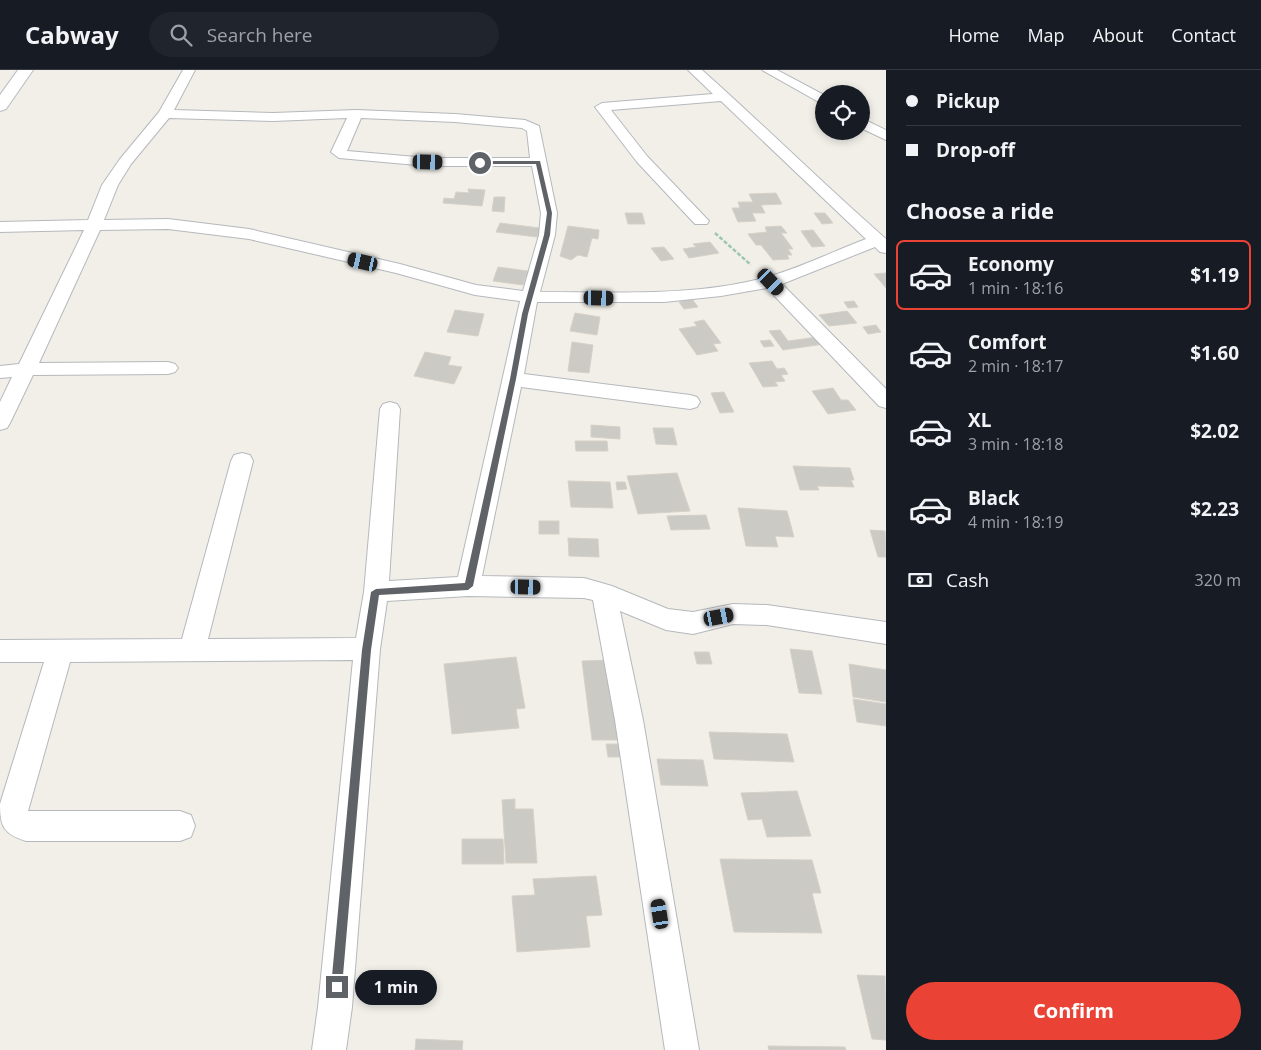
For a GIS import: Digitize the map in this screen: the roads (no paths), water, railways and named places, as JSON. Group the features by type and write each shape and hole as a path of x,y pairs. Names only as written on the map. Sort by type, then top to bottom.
{"street":[{"path":"0,106 26,70"},
{"path":"0,423 94,225 110,185 125,162 165,114 189,70"},
{"path":"0,227 168,224 250,234 400,269 475,290 529,297 664,297 721,291 771,282 881,244 754,123 694,70"},
{"path":"768,70 815,96"},
{"path":"701,221 642,159 602,108 658,101 725,97"},
{"path":"165,114 273,117 356,114 455,118 525,124 534,130 538,162 549,213 547,235 529,297 468,586"},
{"path":"356,114 338,152 344,155 428,162 538,162"},
{"path":"870,127 884,134"},
{"path":"771,282 886,401"},
{"path":"0,372 27,369 168,368"},
{"path":"513,379 690,402"},
{"path":"329,1050 335,1007 367,650 376,592 390,409"},
{"path":"192,650 242,461"},
{"path":"376,592 468,586 584,588 603,593 666,619 693,622 733,614 768,615 886,633"},
{"path":"603,593 610,619 629,720 682,1050"},
{"path":"0,651 367,650"},
{"path":"60,651 12,813 19,824 26,826 180,826"}]}
